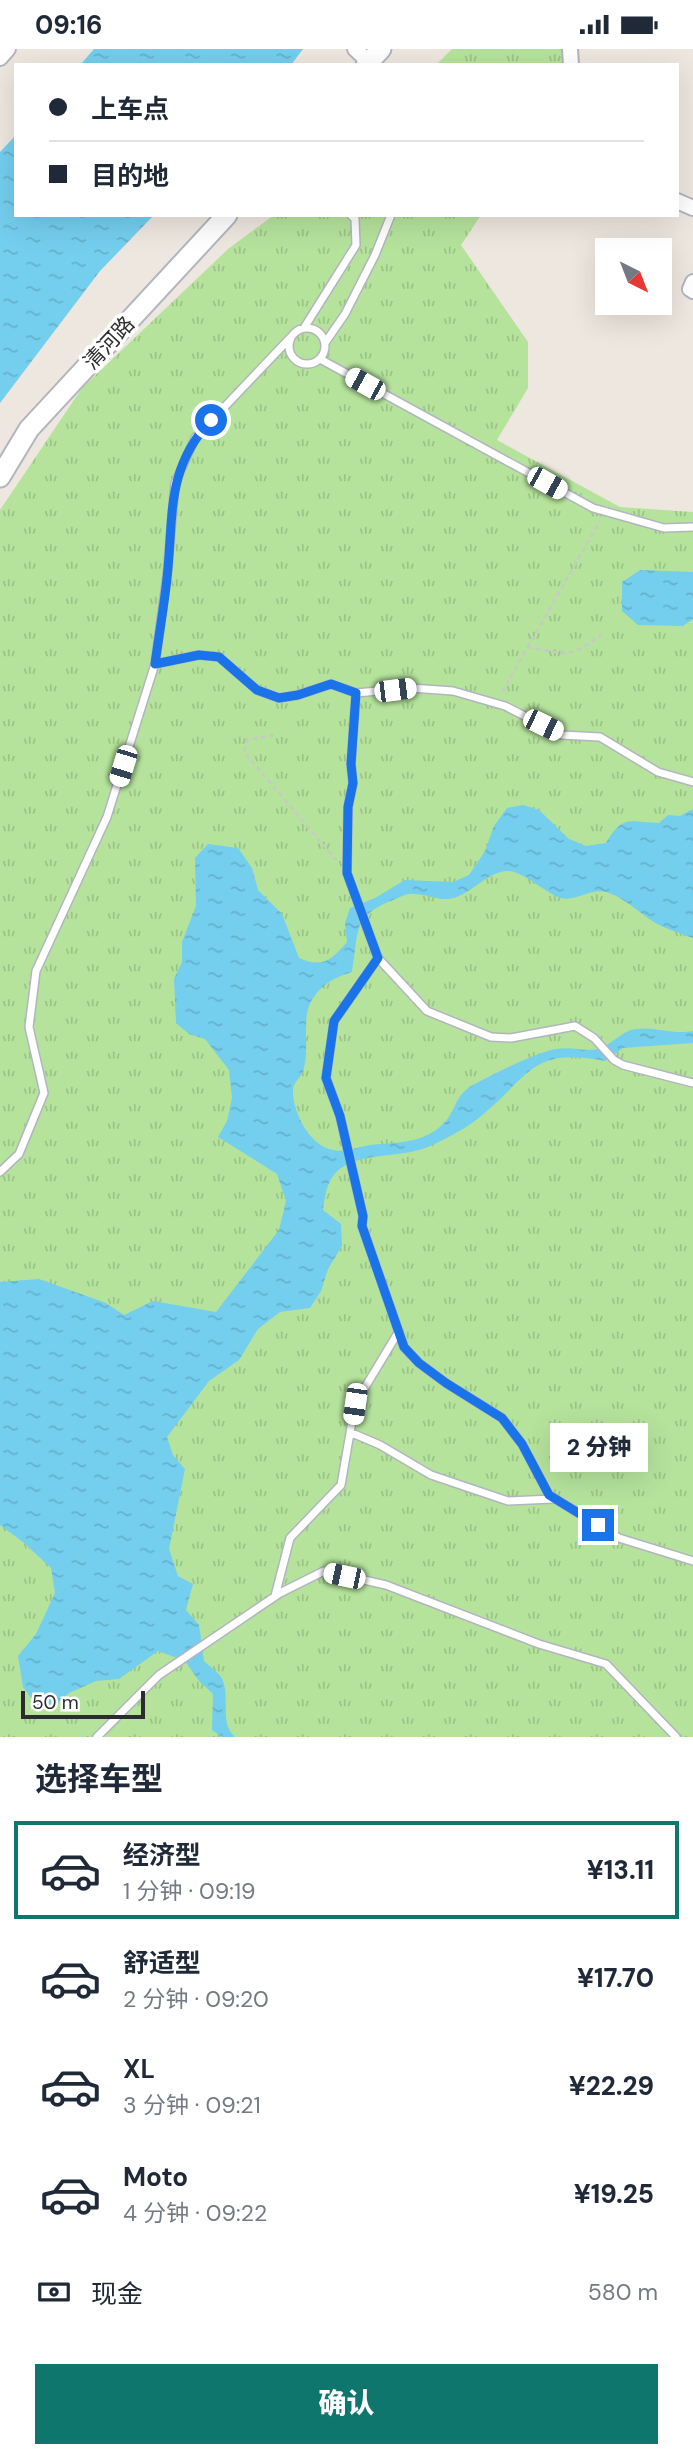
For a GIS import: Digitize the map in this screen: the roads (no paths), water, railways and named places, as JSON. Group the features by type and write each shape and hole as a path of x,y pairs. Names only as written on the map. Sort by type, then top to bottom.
{"street":[{"path":"0,58 8,49"},
{"name":"清河路","path":"0,477 29,429 225,217"},
{"path":"693,282 690,289 693,291"}],"lane":[{"path":"0,1172 19,1154 44,1093 29,1027 36,971 107,817 155,664 167,576 175,483 195,438 290,338 304,328 356,245 353,217"},
{"path":"326,342 345,314 375,255 390,217"},
{"path":"290,338 289,350 296,361 308,364 320,359 326,349 324,337 315,329 304,328"},
{"path":"320,359 593,508 664,528 693,527"},
{"path":"155,664 199,655 219,657 257,690 279,698 331,684 356,693 411,688 453,691 495,703 562,735 600,737 658,772 693,782"},
{"path":"356,693 351,764 353,783 348,807 347,873 378,958 427,1011 491,1037 511,1038 575,1026 594,1038 614,1060 623,1065 693,1083"},
{"path":"378,958 334,1021 326,1078 340,1116 363,1216 362,1226 404,1347 419,1363 446,1383 502,1418 522,1444 549,1495 619,1538 693,1562"},
{"path":"275,1597 290,1538 341,1485 355,1404 399,1331"},
{"path":"352,1433 380,1445 431,1475 508,1500 555,1499"},
{"path":"97,1737 159,1675 275,1597 324,1571 386,1585 539,1644 606,1664 676,1737"}],"water":[{"path":"94,49 303,49 292,63 82,63"},
{"path":"14,137 14,217 152,217 100,271 0,403 0,152"},
{"path":"640,570 693,572 693,619 683,626 638,625 622,611 622,582"},
{"path":"523,805 539,810 569,839 586,846 606,843 622,824 634,821 659,823 668,815 680,816 693,809 693,938 658,924 609,893 602,891 565,899 526,877 506,871 484,880 457,897 440,899 410,894 379,906 363,920 359,928 352,972 335,978 326,985 313,998 308,1010 305,1063 293,1089 293,1098 298,1116 308,1133 321,1145 340,1151 410,1141 429,1134 445,1122 459,1098 473,1085 547,1051 561,1048 598,1049 625,1032 642,1028 693,1031 693,1043 623,1048 605,1061 561,1058 546,1061 534,1068 481,1116 457,1133 420,1150 356,1161 340,1169 331,1179 323,1210 341,1224 342,1246 328,1269 321,1291 310,1308 280,1312 258,1329 239,1360 209,1381 167,1437 173,1455 185,1469 169,1549 178,1576 193,1584 186,1610 199,1625 204,1661 221,1677 224,1684 227,1724 235,1737 222,1737 212,1730 213,1694 199,1681 185,1661 158,1651 119,1679 96,1681 69,1693 55,1706 36,1705 23,1687 18,1656 36,1634 55,1593 51,1568 0,1525 0,1282 39,1279 106,1303 124,1315 153,1301 216,1312 279,1230 286,1201 277,1174 218,1137 227,1121 232,1098 229,1070 205,1039 189,1034 176,1023 174,979 182,962 182,942 196,906 195,858 208,844 238,848 252,868 258,890 282,914 299,958 320,962 331,958 347,942 345,923 350,908 375,898 405,880 453,882 469,875 485,851 494,826 507,808"}]}
